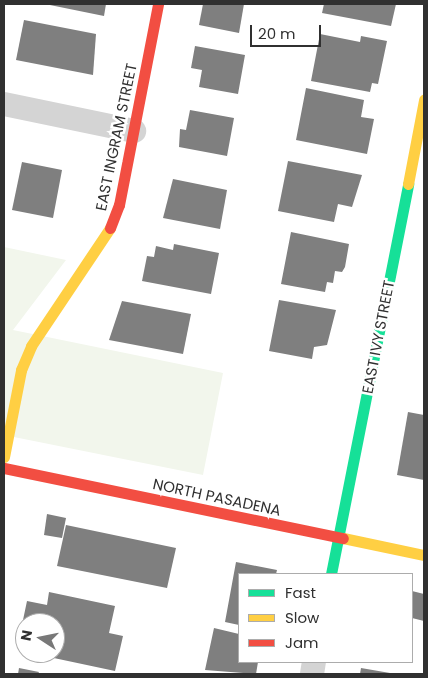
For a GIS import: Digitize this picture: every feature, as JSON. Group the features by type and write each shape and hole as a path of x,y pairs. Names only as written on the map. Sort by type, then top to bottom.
{"street":[{"name":"EAST INGRAM STREET","path":"4,457 21,370 52,310 80,281 106,240 120,205 158,4"},
{"name":"EAST IVY STREET","path":"331,573 424,100"},
{"path":"4,104 134,131"},
{"name":"NORTH PASADENA","path":"4,468 424,555"}],"shaded area":[{"path":"4,247 66,260 13,330 223,373 203,475 4,435"}],"building":[{"path":"45,4 106,4 104,16"},
{"path":"203,4 244,4 239,33 199,25"},
{"path":"324,4 396,4 391,26 322,13"},
{"path":"24,20 96,34 93,75 16,60"},
{"path":"320,34 360,42 361,36 387,41 378,84 372,83 370,92 311,81"},
{"path":"195,46 245,55 238,94 199,87 202,70 191,68"},
{"path":"306,88 364,100 361,117 374,119 367,154 296,140"},
{"path":"190,110 234,118 227,156 179,147 180,129 186,130"},
{"path":"288,161 362,175 352,207 338,204 334,222 278,211"},
{"path":"22,162 62,170 53,218 12,210"},
{"path":"173,179 227,190 220,229 163,218"},
{"path":"291,232 349,244 345,267 342,272 335,271 333,283 327,282 325,292 281,284"},
{"path":"174,244 219,253 211,294 142,281 147,256 154,257 156,246 173,250"},
{"path":"279,300 336,310 327,345 314,347 312,359 269,351"},
{"path":"122,301 191,314 183,354 109,340"},
{"path":"408,412 424,415 424,480 397,475"},
{"path":"47,514 66,518 62,538 44,535"},
{"path":"66,525 176,548 167,588 57,566"},
{"path":"236,562 277,570 276,573 238,573 238,625 225,622"},
{"path":"413,591 424,594 424,621 413,618"},
{"path":"49,592 115,606 109,633 123,636 115,671 65,660 65,613 24,613 27,601 47,605"},
{"path":"214,628 238,634 238,663 258,663 256,674 205,670"},
{"path":"19,668 39,672 38,674 18,674"},
{"path":"361,668 390,673 390,674 360,674"}],"traffic: fast":[{"path":"331,573 408,184"}],"traffic: slow":[{"path":"408,184 424,100"},
{"path":"4,457 21,370 31,346 110,228"},
{"path":"343,538 424,555"}],"traffic: jam":[{"path":"110,228 119,205 158,4"},
{"path":"4,468 343,538"}]}
